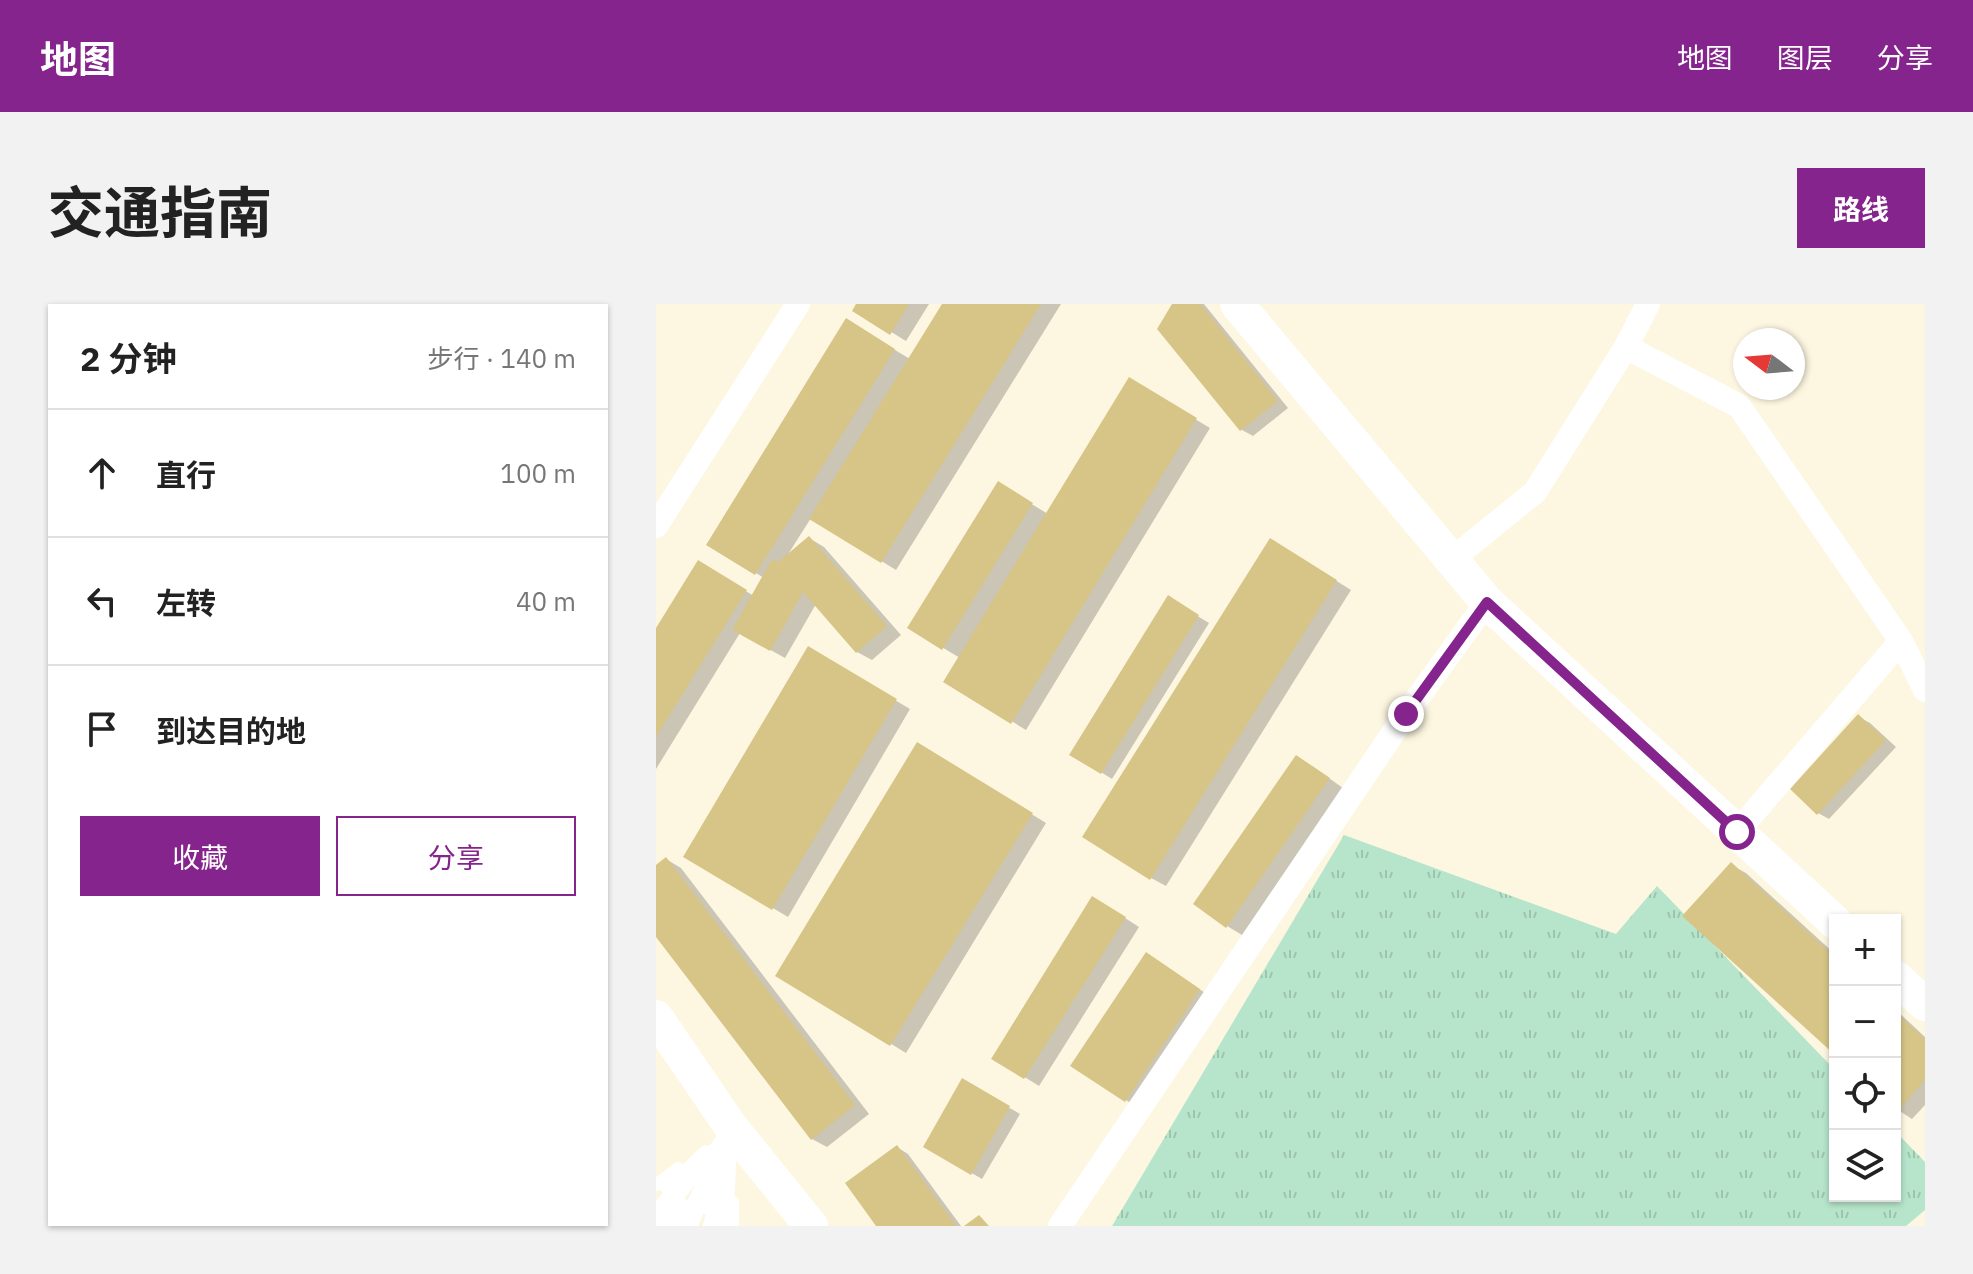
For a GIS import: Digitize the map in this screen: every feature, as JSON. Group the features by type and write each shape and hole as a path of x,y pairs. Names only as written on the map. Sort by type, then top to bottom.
{"street":[{"path":"656,526 798,304"},
{"path":"1237,304 1487,602 1829,916"},
{"path":"1451,560 1535,492 1626,347 1648,304"},
{"path":"1626,347 1739,406 1901,641 1925,690"},
{"path":"1060,1226 1397,727 1487,602"},
{"path":"1737,832 1901,641"},
{"path":"1901,982 1925,1004"},
{"path":"656,1017 731,1127 811,1226"}],"lane":[{"path":"656,1185 731,1127"},
{"path":"656,1198 731,1127"},
{"path":"656,1210 731,1127"},
{"path":"656,1226 731,1127"},
{"path":"668,1226 731,1127"},
{"path":"681,1226 731,1127"},
{"path":"692,1226 731,1127"},
{"path":"700,1226 731,1127"},
{"path":"709,1226 731,1127"},
{"path":"715,1226 731,1127"},
{"path":"728,1226 731,1127"}],"green space":[{"path":"1344,835 1616,934 1657,886 1829,1064 1829,1202 1901,1202 1901,1137 1925,1162 1925,1210 1906,1226 1112,1226"}],"building":[{"path":"856,304 909,304 890,335 852,311"},
{"path":"942,304 1041,304 881,563 809,519"},
{"path":"1172,304 1200,304 1278,401 1240,431 1157,329"},
{"path":"846,318 895,349 755,575 706,545"},
{"path":"1129,377 1197,418 1011,724 943,682"},
{"path":"998,481 1033,503 942,650 907,628"},
{"path":"809,536 887,626 856,653 803,592 770,651 732,630 772,559 778,562"},
{"path":"1270,538 1337,580 1150,880 1082,837"},
{"path":"698,560 747,590 656,737 656,628"},
{"path":"1168,595 1199,615 1101,774 1069,755"},
{"path":"808,646 897,699 772,910 683,857"},
{"path":"1858,714 1886,740 1817,815 1790,789"},
{"path":"917,742 1033,813 890,1046 775,976"},
{"path":"1296,755 1330,778 1226,928 1193,904"},
{"path":"666,857 855,1105 811,1140 656,937 656,865"},
{"path":"1731,862 1829,952 1829,1050 1682,916"},
{"path":"1092,896 1126,917 1024,1079 991,1059"},
{"path":"1146,952 1200,989 1125,1102 1070,1066"},
{"path":"1901,1017 1925,1039 1925,1080 1901,1107"},
{"path":"962,1078 1010,1106 971,1175 923,1147"},
{"path":"897,1145 956,1226 876,1226 845,1183"},
{"path":"979,1215 989,1226 964,1226"}],"route":[{"path":"1406,714 1487,602 1737,832"}]}
